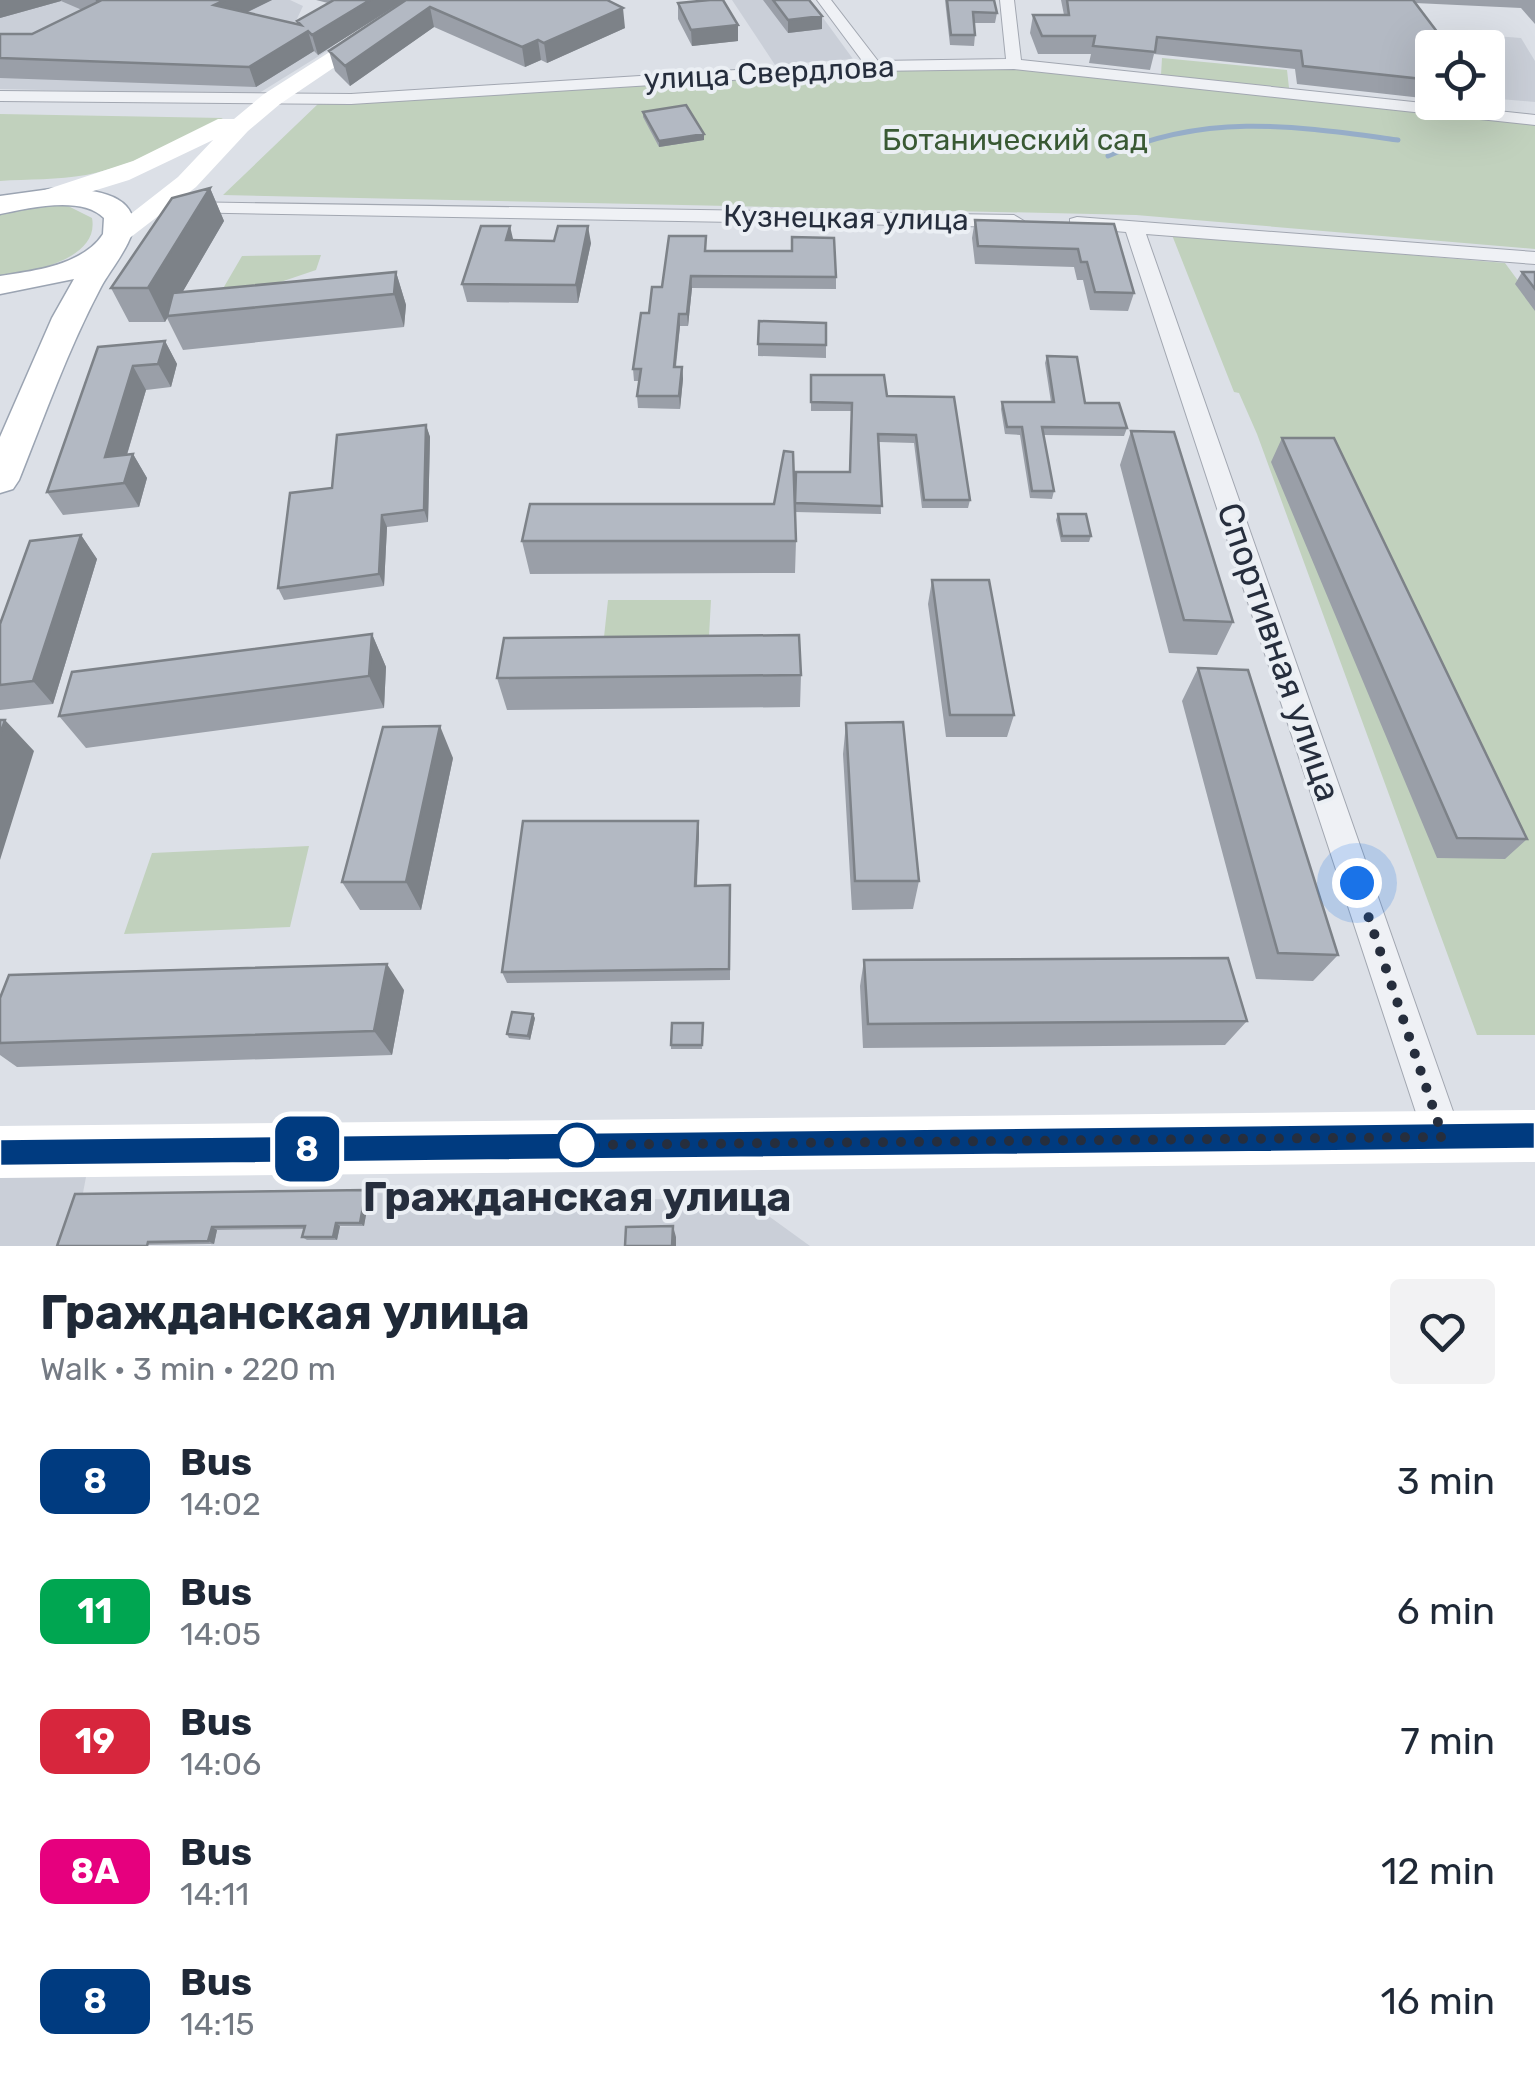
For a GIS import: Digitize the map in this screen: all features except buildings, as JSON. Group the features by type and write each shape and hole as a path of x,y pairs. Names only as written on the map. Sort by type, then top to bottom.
{"main road":[{"path":"19,199 92,187 151,164 272,98 424,0"},
{"path":"0,287 67,271 112,242 187,182 272,98"},
{"path":"0,480 68,318 112,242 118,220 110,209 96,201 19,199"},
{"path":"0,287 68,318"},
{"path":"0,1152 1535,1136"}],"street":[{"path":"824,0 874,66"},
{"path":"1007,0 1014,64"},
{"name":"улица Свердлова","path":"0,96 351,99 874,66 1014,64 1535,120"},
{"name":"Кузнецкая улица","path":"156,204 205,209 426,209 1133,225 1535,258"},
{"name":"Спортивная улица","path":"1133,225 1443,1137"}],"shaded area":[{"path":"0,0 290,0 303,6 289,36 335,46 256,95 0,89"},
{"path":"732,0 810,0 853,59 775,65"},
{"path":"1505,37 1521,38 1535,61 1535,102 1505,99"},
{"path":"95,1130 82,1198 65,1246 0,1246 0,1131"},
{"path":"370,1193 748,1201 810,1246 153,1246 211,1245 217,1230 364,1226"}],"green space":[{"path":"1162,58 1287,70 1289,88 1161,75"},
{"name":"Ботанический сад","path":"1012,66 1415,108 1415,120 1505,120 1505,117 1535,120 1535,249 1136,215 223,195 319,103"},
{"path":"0,114 223,118 157,151 104,171 65,178 0,181"},
{"path":"66,205 92,218 92,232 85,244 60,261 0,277 0,212 23,206"},
{"path":"1172,235 1505,263 1519,282 1535,283 1535,1035 1477,1035 1257,434 1239,393 1234,392"},
{"path":"321,255 316,270 236,297 221,292 242,256"},
{"path":"608,600 711,600 709,636 604,637"},
{"path":"309,846 290,927 124,934 152,853"}],"waterway":[{"path":"1108,156 1180,133 1251,126 1398,140"}],"bus line":[{"name":"8","path":"0,1152 1535,1136"}],"place":[{"name":"Гражданская улица","path":"577,1145"}],"route":[{"path":"577,1145 1443,1137 1357,883"}]}
